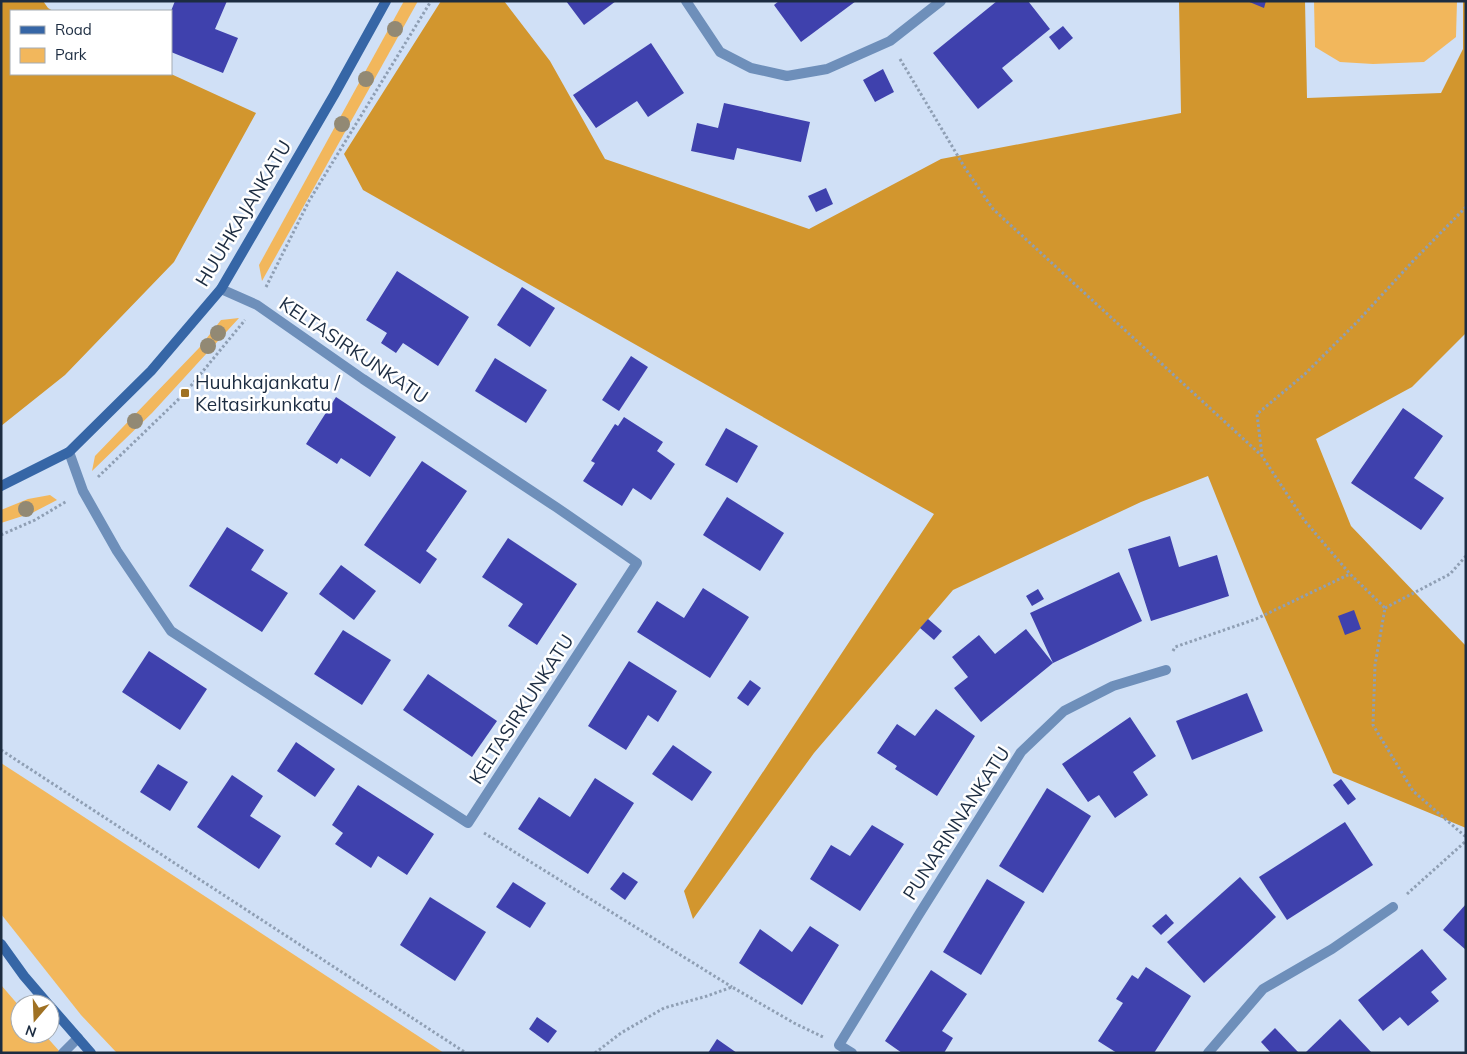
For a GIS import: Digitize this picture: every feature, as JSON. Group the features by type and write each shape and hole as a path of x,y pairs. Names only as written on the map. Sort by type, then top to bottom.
{"street":[{"name":"HUUHKAJANKATU","path":"1,486 69,452 151,371 221,289 329,104 386,1"},
{"path":"686,1 720,52 750,68 787,76 826,70 890,41 941,1"},
{"name":"KELTASIRKUNKATU","path":"221,289 257,305 637,563 468,823"},
{"path":"69,452 83,490 117,551 171,631 468,823"},
{"name":"PUNARINNANKATU","path":"839,1045 1021,752 1064,710 1113,686 1166,670"},
{"path":"1208,1053 1263,989 1332,949 1392,907"},
{"path":"1,944 40,994"},
{"path":"60,1018 91,1053"},
{"path":"63,1053 78,1038"},
{"path":"839,1045 852,1053"}],"path":[{"path":"890,41 965,168 992,209 1262,456 1304,520 1350,574 1385,608"},
{"path":"1262,456 1257,414 1305,374 1358,322 1414,260 1466,207"},
{"path":"1385,608 1450,574 1466,556"},
{"path":"1166,670 1175,647 1256,619 1350,574"},
{"path":"1385,608 1375,665 1373,725 1413,791 1466,837"},
{"path":"1,750 466,1053"},
{"path":"468,823 732,987 794,1023 839,1045"},
{"path":"1392,907 1466,841"},
{"path":"596,1053 621,1033 664,1008 732,987"}],"green space":[{"path":"404,1 418,1 262,281 259,265"},
{"path":"1314,1 1457,1 1456,37 1424,62 1373,64 1340,62 1315,47"},
{"path":"239,318 152,413 92,471 95,456 199,348 221,320"},
{"path":"50,495 57,500 32,513 1,523 1,510 28,499"},
{"path":"1,763 444,1053 117,1053 81,1015 1,914"},
{"path":"1,985 10,995 10,1044 53,1044 61,1053 1,1053"}],"shaded area":[{"path":"1,1 43,1 51,10 10,10 10,75 172,74 256,113 174,262 65,375 1,426"},
{"path":"441,1 504,1 550,61 605,159 809,229 941,159 1181,113 1179,1 1305,1 1307,98 1441,93 1463,49 1463,1 1466,1 1466,333 1412,387 1316,439 1351,526 1466,646 1466,828 1333,773 1259,604 1208,476 1141,502 953,590 814,753 693,919 684,891 934,514 363,190 344,154"}],"building":[{"path":"175,1 227,1 215,29 238,38 223,73 172,52 171,10"},
{"path":"566,1 616,1 584,25"},
{"path":"779,1 856,1 801,42 774,5"},
{"path":"997,1 1028,1 1050,29 1002,68 1013,81 978,109 933,53"},
{"path":"1247,1 1266,1 1264,8"},
{"path":"1063,26 1073,38 1059,50 1049,37"},
{"path":"651,43 684,93 648,117 637,101 596,128 573,95"},
{"path":"883,69 894,92 875,102 863,80"},
{"path":"724,103 810,122 801,162 737,148 734,160 691,151 697,123 718,128"},
{"path":"826,188 833,204 816,212 808,196"},
{"path":"397,271 469,317 438,366 403,343 396,353 381,343 387,333 366,320"},
{"path":"522,287 555,308 530,347 497,325"},
{"path":"631,356 648,367 619,411 602,400"},
{"path":"495,358 547,390 526,423 475,391"},
{"path":"336,397 396,437 370,477 341,458 337,464 306,444"},
{"path":"1403,408 1443,436 1414,478 1444,498 1421,530 1351,483"},
{"path":"624,417 663,442 657,451 675,464 651,500 633,488 622,506 583,481 595,463 591,461 615,424 618,426"},
{"path":"726,428 758,446 737,483 705,465"},
{"path":"422,461 467,491 426,551 437,559 420,584 364,545"},
{"path":"727,497 784,533 760,571 703,535"},
{"path":"227,527 264,550 251,570 288,593 262,632 189,586"},
{"path":"1170,536 1179,567 1217,555 1229,596 1151,621 1128,549"},
{"path":"508,538 577,584 537,645 508,626 523,604 482,577"},
{"path":"341,565 376,591 354,620 319,594"},
{"path":"1119,572 1142,621 1053,663 1030,613"},
{"path":"703,588 749,617 710,678 637,632 657,601 684,618"},
{"path":"1038,589 1044,599 1032,606 1026,596"},
{"path":"1354,610 1361,629 1345,635 1338,616"},
{"path":"928,619 942,631 934,640 920,628"},
{"path":"1026,629 1053,663 981,722 954,688 968,677 952,657 979,635 995,654"},
{"path":"343,630 391,660 362,705 314,674"},
{"path":"149,651 207,689 180,730 122,692"},
{"path":"629,661 677,691 658,722 648,715 626,750 588,726"},
{"path":"428,674 497,721 472,757 403,710"},
{"path":"750,680 761,688 748,706 737,698"},
{"path":"1247,693 1263,731 1192,760 1176,721"},
{"path":"936,709 975,736 937,796 895,769 897,766 877,753 897,724 915,736"},
{"path":"1130,717 1156,756 1133,772 1148,795 1115,818 1099,795 1088,802 1062,764"},
{"path":"296,742 335,769 315,797 277,771"},
{"path":"673,745 712,772 692,801 652,774"},
{"path":"158,764 188,782 170,811 140,792"},
{"path":"232,775 263,796 250,816 281,836 259,869 197,827"},
{"path":"595,778 634,803 588,874 518,829 539,797 570,817"},
{"path":"1341,779 1356,799 1348,805 1333,785"},
{"path":"358,785 434,834 407,875 378,856 371,868 335,844 343,833 332,825"},
{"path":"1047,788 1091,816 1043,893 999,866"},
{"path":"1345,822 1373,865 1287,920 1259,877"},
{"path":"872,825 904,844 860,911 810,879 831,845 850,856"},
{"path":"623,872 638,882 625,900 610,889"},
{"path":"1240,877 1276,917 1204,983 1167,942"},
{"path":"987,879 1025,902 981,975 943,952"},
{"path":"513,882 546,903 530,928 496,907"},
{"path":"430,897 486,932 455,981 400,945"},
{"path":"1466,904 1466,950 1443,930"},
{"path":"1166,914 1174,923 1161,935 1152,926"},
{"path":"810,926 839,945 802,1005 739,963 760,929 792,952"},
{"path":"1422,949 1447,979 1431,992 1439,1001 1408,1026 1400,1017 1383,1031 1358,1000"},
{"path":"1146,967 1191,996 1154,1053 1117,1053 1098,1041 1123,1003 1116,999 1132,975 1138,979"},
{"path":"931,970 967,994 942,1031 953,1038 944,1053 902,1053 885,1041"},
{"path":"537,1017 557,1031 548,1043 529,1029"},
{"path":"1340,1019 1372,1053 1305,1053"},
{"path":"1275,1028 1299,1053 1271,1053 1261,1042"},
{"path":"717,1039 737,1053 708,1053"}],"place":[{"name":"Huuhkajankatu / Keltasirkunkatu","path":"185,393"}]}
